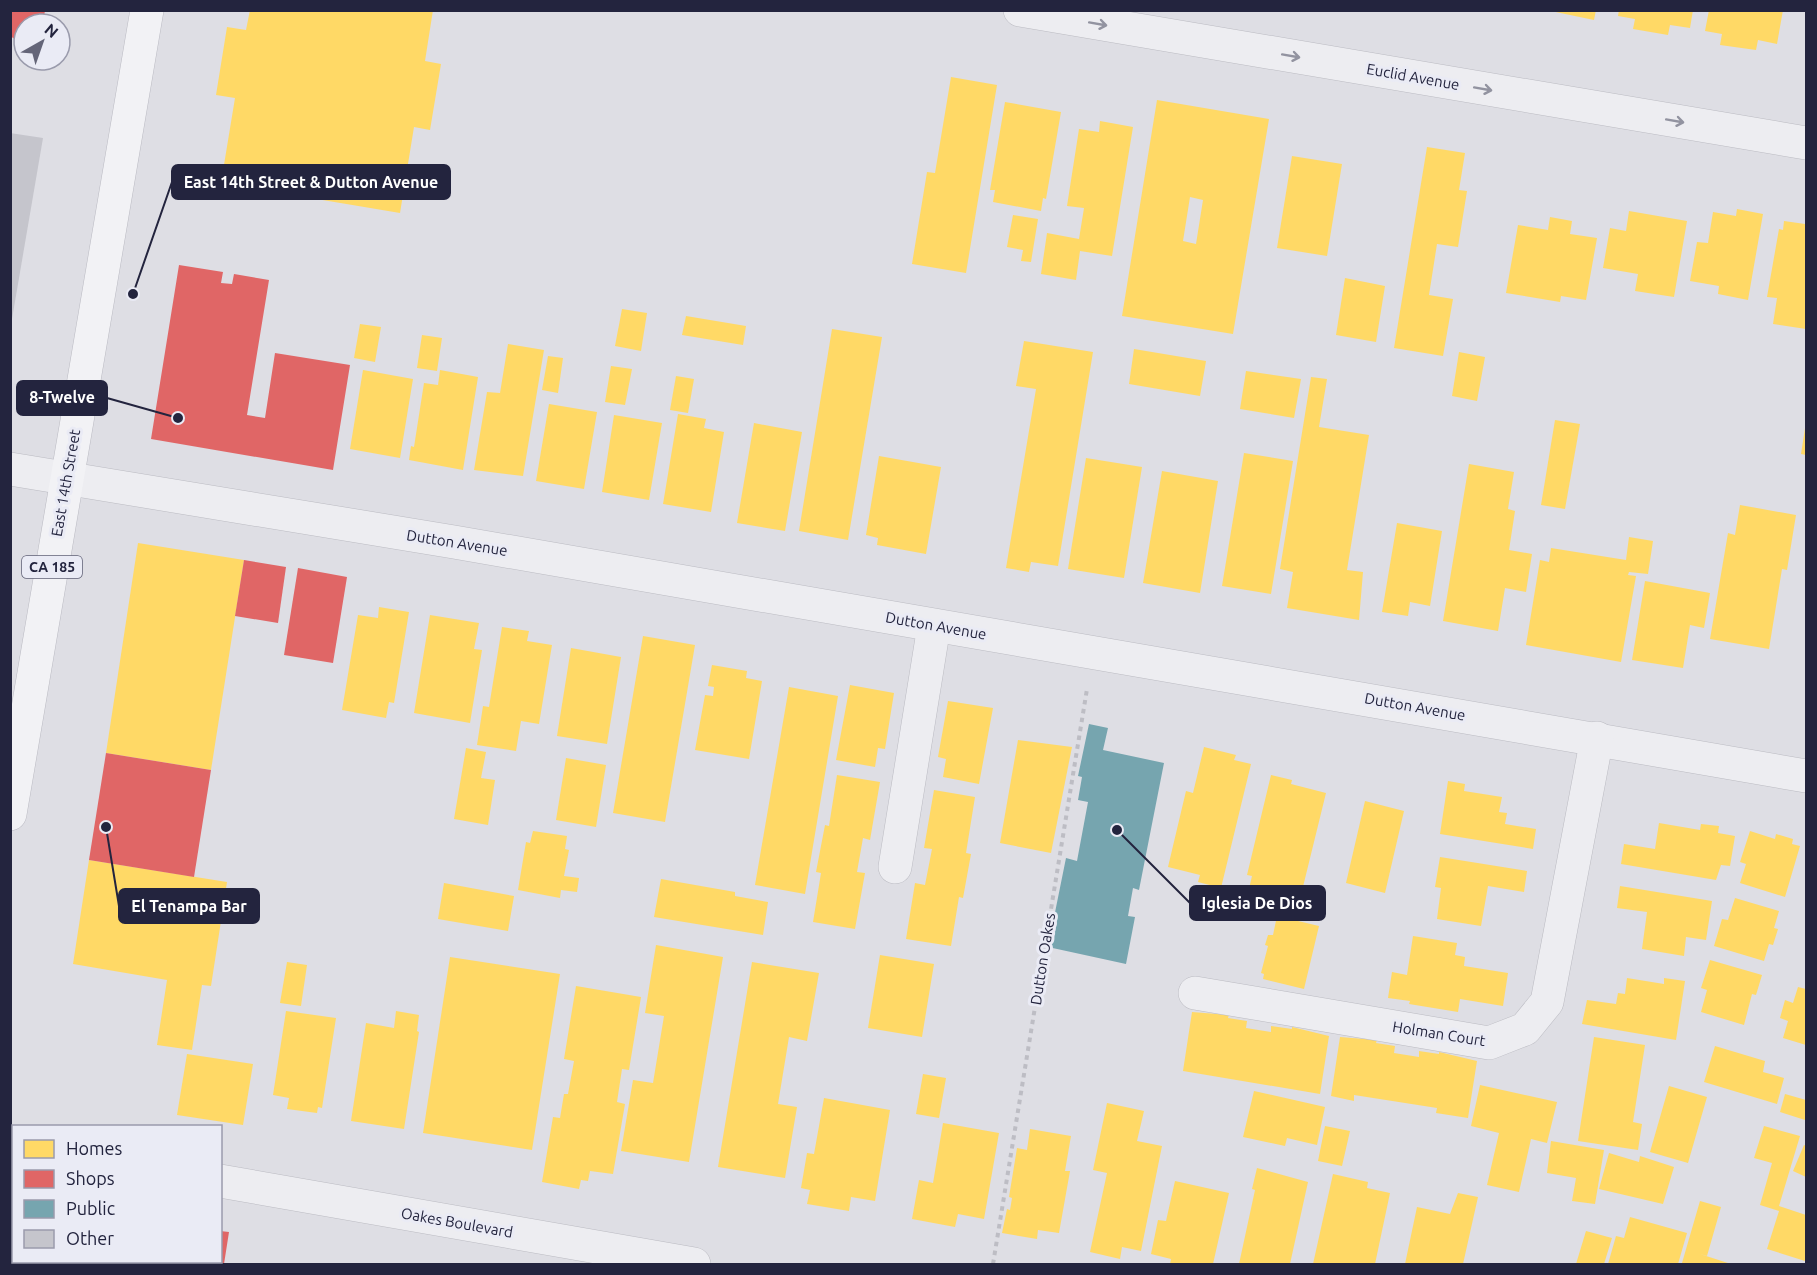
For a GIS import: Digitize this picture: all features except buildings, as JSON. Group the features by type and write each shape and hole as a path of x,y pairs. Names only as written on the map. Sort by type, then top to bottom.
{"main road":[{"name":"East 14th Street","path":"10,814 147,10"}],"street":[{"name":"Euclid Avenue","path":"1020,10 1806,143"},
{"name":"Dutton Avenue","path":"10,470 454,542 1597,738 1806,776"},
{"path":"895,867 934,626"},
{"name":"Holman Court","path":"1195,993 1489,1043 1525,1029 1547,1002 1597,738"},
{"name":"Oakes Boulevard","path":"222,1181 694,1264"}],"path":[{"name":"Dutton Oakes","path":"993,1264 1093,653"}],"place":[{"name":"East 14th Street & Dutton Avenue","path":"133,294"},
{"name":"8-Twelve","path":"178,418"},
{"name":"El Tenampa Bar","path":"106,827"},
{"name":"Iglesia De Dios","path":"1117,830"}]}
